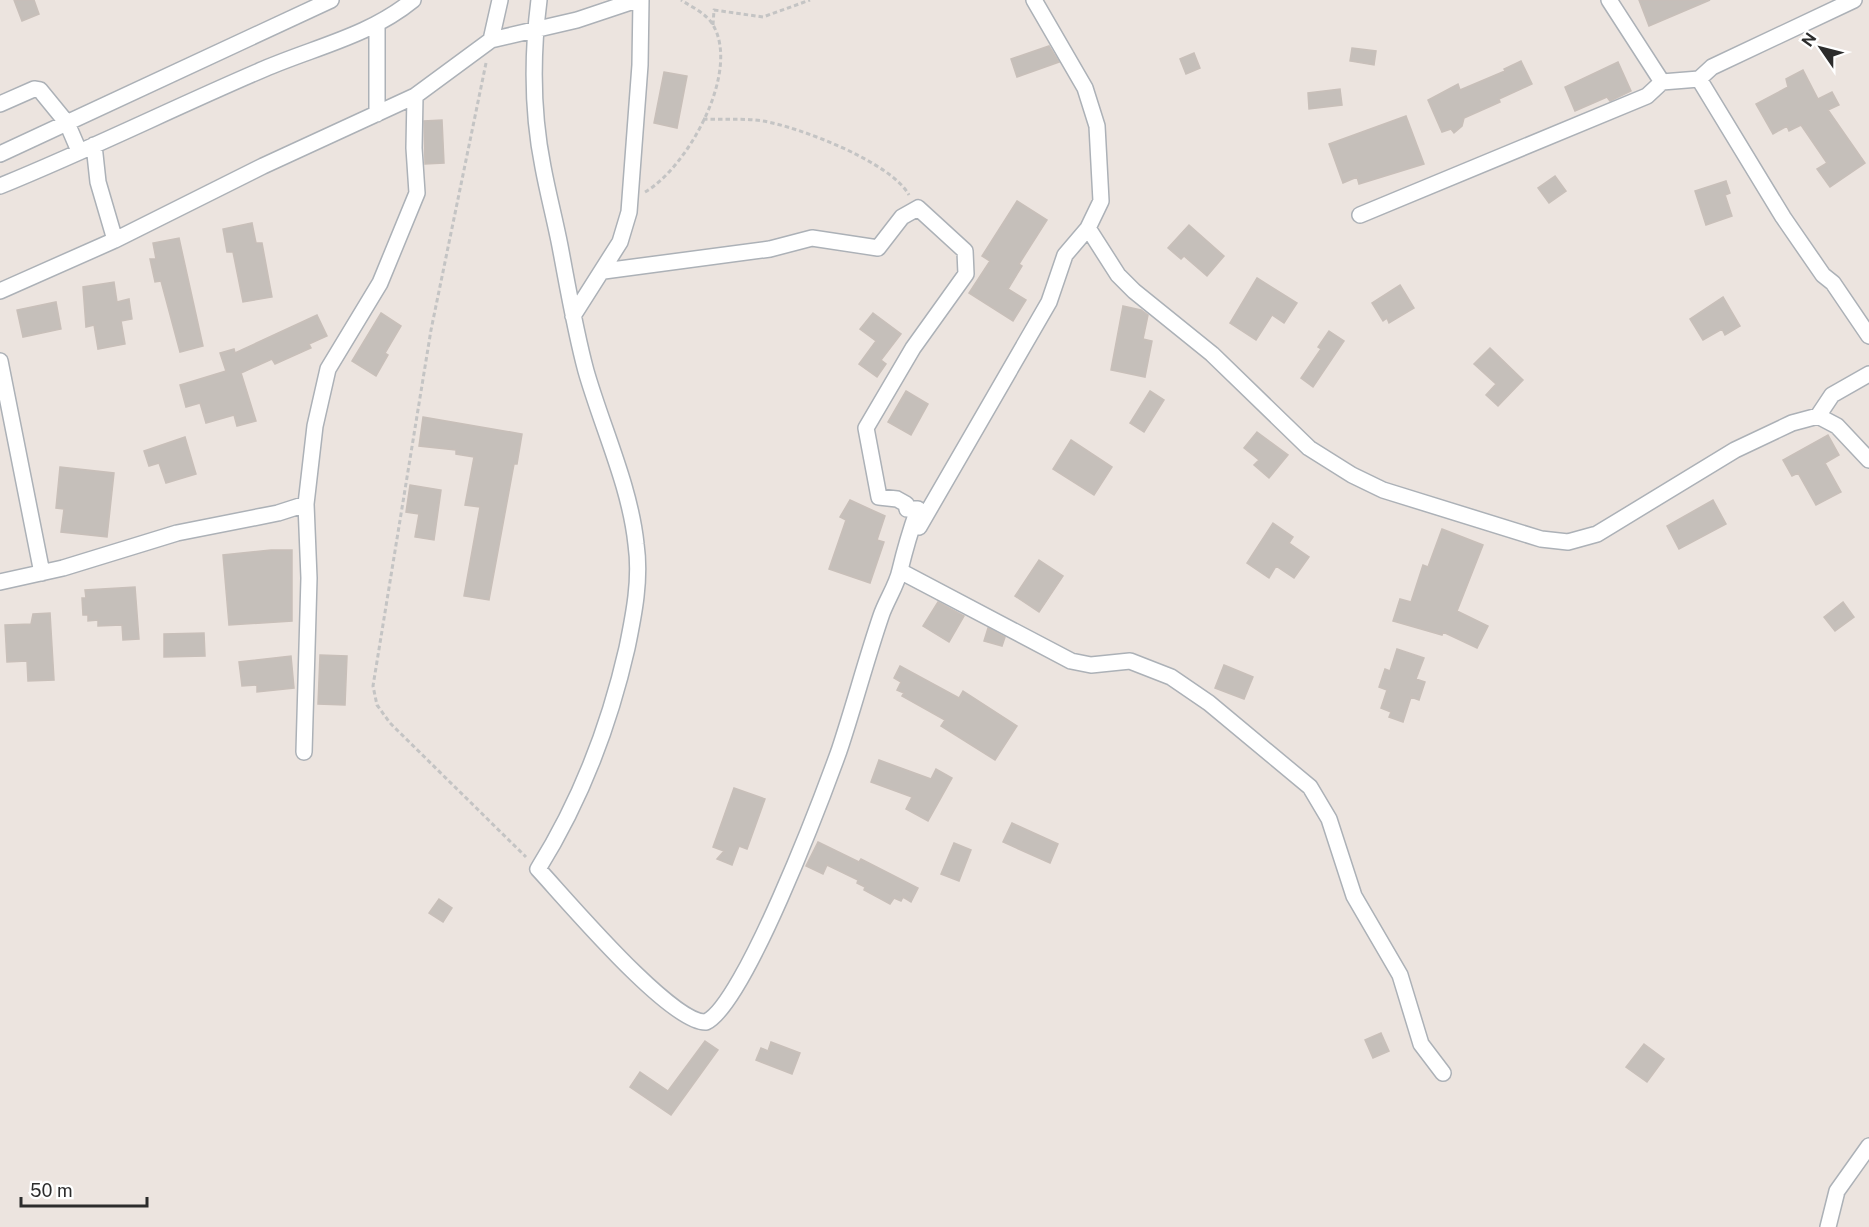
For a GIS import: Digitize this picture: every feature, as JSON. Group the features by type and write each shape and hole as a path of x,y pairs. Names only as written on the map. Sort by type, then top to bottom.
{"street":[{"path":"0,154 331,0"},
{"path":"0,186 281,61 377,25 413,0"},
{"path":"491,40 500,0"},
{"path":"539,0 533,54 542,165 586,372 606,425 632,519 636,544 637,585 618,688 593,763 560,835 538,869 644,981 671,1006 694,1021 710,1020 725,1005 737,986 777,906 838,751 881,615 918,509 907,509 906,504 897,500 879,497 866,428 883,394 966,274 965,251 918,208 902,217 879,248 812,238 770,249 604,271"},
{"path":"0,291 115,240 262,166 415,96 491,40 535,31 639,0 631,201 620,242 604,271 573,316"},
{"path":"900,565 1049,302 1065,255 1088,228 1101,201 1097,126 1085,88 1034,0"},
{"path":"1609,0 1662,82"},
{"path":"1360,215 1647,96 1662,82 1699,79 1712,67 1854,0"},
{"path":"377,25 377,114"},
{"path":"1699,79 1783,218 1823,275 1833,283 1869,336"},
{"path":"0,104 37,89 46,95 67,123 80,151"},
{"path":"304,752 309,578 306,504 315,426 328,369 380,283 417,193 414,148 415,96"},
{"path":"94,145 98,182 115,240"},
{"path":"1088,228 1118,274 1134,291 1212,354 1310,448 1352,475 1383,490 1541,539 1568,542 1597,534 1735,450 1792,423 1818,416 1832,395 1869,374"},
{"path":"0,361 42,573"},
{"path":"1818,416 1837,426 1869,460"},
{"path":"0,582 42,573 177,533 278,513 306,504"},
{"path":"900,565 1071,661 1091,665 1130,661 1171,677 1209,703 1302,778 1320,799 1338,844 1354,896 1400,975 1421,1044 1443,1073"},
{"path":"1828,1227 1837,1191 1869,1146"}],"path":[{"path":"681,0 713,25"},
{"path":"631,201 670,174 683,159 703,119 721,68 720,45 713,25 714,10 762,17 810,0"},
{"path":"491,40 431,330 373,686 377,705 390,723 538,869"},
{"path":"703,119 760,120 812,135 882,169 904,187 909,199"}],"building":[{"path":"14,0 34,0 39,14 22,21"},
{"path":"1639,0 1710,0 1649,26"},
{"path":"1049,46 1059,62 1017,77 1011,59"},
{"path":"1352,48 1376,51 1374,65 1350,61"},
{"path":"1194,53 1200,68 1186,74 1180,59"},
{"path":"1521,61 1532,84 1464,118 1462,126 1454,133 1451,129 1442,132 1428,100 1458,84 1460,90 1505,71 1504,69"},
{"path":"1618,62 1631,91 1610,101 1607,97 1575,111 1565,87"},
{"path":"1803,70 1818,99 1832,92 1839,105 1828,110 1865,163 1830,187 1817,169 1827,163 1801,125 1789,131 1787,126 1773,134 1756,104 1788,87 1786,79"},
{"path":"664,72 687,76 677,128 654,123"},
{"path":"1340,89 1342,105 1309,109 1308,93"},
{"path":"1406,116 1424,164 1359,184 1357,177 1343,183 1329,144"},
{"path":"442,120 444,163 425,164 424,121"},
{"path":"1555,176 1566,191 1549,203 1538,188"},
{"path":"1726,181 1730,193 1725,195 1732,216 1706,225 1695,191"},
{"path":"1017,201 1047,220 1019,264 1022,266 1008,289 1026,300 1013,321 969,293 990,261 982,256"},
{"path":"252,223 256,243 262,243 272,297 243,302 233,252 227,252 223,229"},
{"path":"1189,225 1224,256 1207,276 1184,256 1181,259 1168,248"},
{"path":"179,238 203,346 180,352 161,281 155,282 150,259 156,259 153,243"},
{"path":"1257,278 1297,303 1284,323 1272,315 1256,340 1230,323"},
{"path":"114,282 117,302 129,299 132,319 121,321 125,344 98,349 94,325 86,327 83,287"},
{"path":"1400,285 1414,308 1389,323 1387,318 1383,321 1372,303"},
{"path":"1723,297 1740,326 1725,335 1722,329 1703,340 1690,319"},
{"path":"56,302 61,329 23,337 17,310"},
{"path":"1123,306 1141,310 1148,315 1143,339 1152,341 1145,377 1111,370"},
{"path":"381,313 401,326 385,353 388,355 376,376 352,361"},
{"path":"873,313 901,334 881,360 886,364 877,377 859,364 876,341 860,329"},
{"path":"317,315 327,336 309,344 311,348 275,364 272,359 241,373 256,421 237,426 234,415 206,423 200,403 186,407 180,385 226,371 220,353 234,349 235,353"},
{"path":"1329,331 1344,341 1313,387 1301,378 1321,349 1318,347"},
{"path":"1490,348 1523,380 1498,406 1486,395 1496,384 1474,364"},
{"path":"906,391 928,404 911,435 888,422"},
{"path":"1150,391 1164,400 1144,432 1130,423"},
{"path":"423,417 522,434 517,464 514,464 489,600 464,596 480,507 465,505 474,457 456,454 456,450 419,446"},
{"path":"1257,432 1288,455 1269,478 1254,465 1259,460 1244,448"},
{"path":"1828,435 1839,455 1825,463 1841,492 1816,505 1798,473 1792,476 1783,460"},
{"path":"185,437 196,474 166,483 159,463 149,466 144,451"},
{"path":"1071,440 1112,467 1094,495 1053,469"},
{"path":"60,467 114,473 107,537 61,532 64,509 56,508"},
{"path":"410,485 441,490 434,540 415,537 419,514 406,512"},
{"path":"850,500 885,516 877,540 884,542 870,583 829,569 846,520 840,517"},
{"path":"1713,500 1726,524 1679,549 1667,526"},
{"path":"1273,523 1293,537 1289,543 1309,557 1294,578 1276,566 1269,578 1247,563"},
{"path":"1442,529 1483,545 1457,611 1488,626 1477,648 1443,632 1442,635 1393,621 1400,599 1411,602 1423,565 1428,567"},
{"path":"292,550 292,621 229,625 223,555"},
{"path":"1039,560 1063,576 1039,612 1015,596"},
{"path":"135,587 139,639 123,640 122,625 98,626 98,620 88,621 88,615 83,615 82,598 86,598 85,590"},
{"path":"938,602 964,616 949,642 923,626"},
{"path":"1843,602 1854,617 1835,631 1824,617"},
{"path":"50,613 54,680 28,681 27,661 7,662 5,625 31,624 33,614"},
{"path":"988,628 1005,637 1002,646 984,641"},
{"path":"204,633 205,656 164,657 164,634"},
{"path":"1397,649 1424,658 1416,679 1425,682 1419,700 1411,697 1403,722 1389,717 1391,712 1381,708 1387,690 1379,687 1385,669 1390,671"},
{"path":"320,655 347,656 345,705 318,704"},
{"path":"291,656 294,688 257,692 257,685 242,686 239,662"},
{"path":"1224,665 1253,677 1244,699 1215,688"},
{"path":"900,666 959,698 963,691 1017,726 995,760 941,726 945,720 902,696 904,693 897,690 901,682 894,678"},
{"path":"879,760 931,779 936,769 952,778 928,821 906,809 912,797 871,782"},
{"path":"734,788 765,799 747,849 739,846 732,865 717,859 724,851 713,847"},
{"path":"1012,823 1058,844 1050,863 1003,842"},
{"path":"818,842 859,862 861,859 918,888 911,902 903,897 901,901 894,898 890,904 864,890 865,887 857,883 858,880 827,865 823,874 806,866"},
{"path":"954,843 971,850 959,881 941,874"},
{"path":"439,899 452,908 443,922 429,913"},
{"path":"1381,1033 1389,1051 1373,1058 1365,1040"},
{"path":"705,1041 718,1050 671,1115 630,1087 640,1072 668,1091"},
{"path":"771,1042 800,1053 792,1074 756,1060 761,1048 768,1051"},
{"path":"1644,1044 1664,1059 1647,1082 1626,1067"}]}
